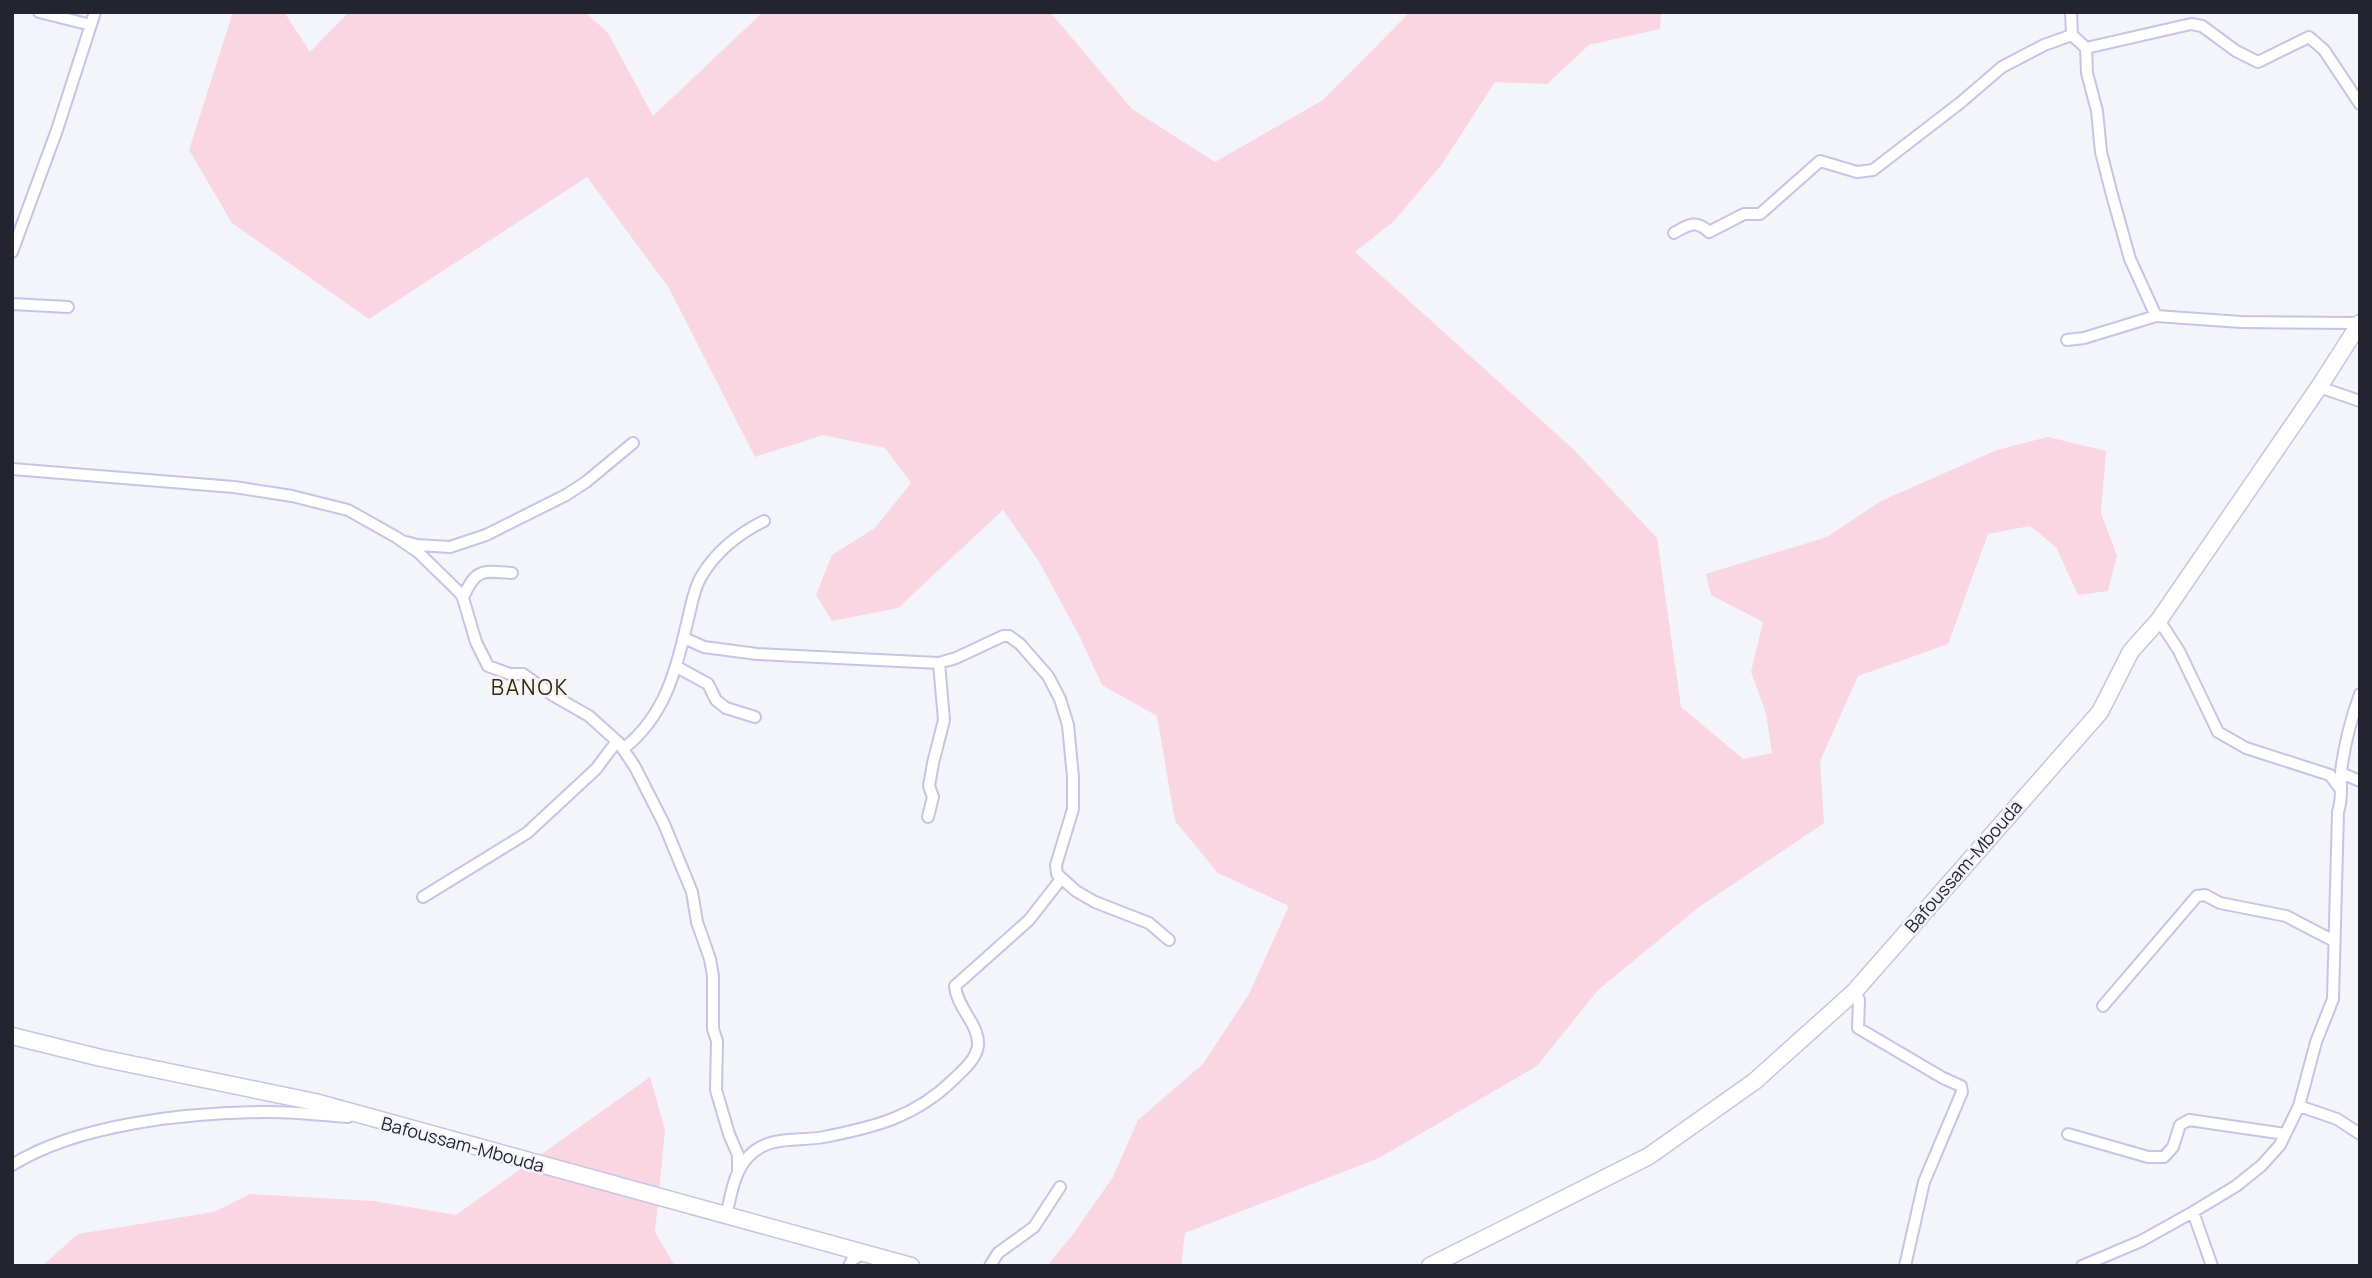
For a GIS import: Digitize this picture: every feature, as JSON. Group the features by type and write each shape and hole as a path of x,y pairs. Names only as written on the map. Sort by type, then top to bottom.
{"highway":[{"name":"Bafoussam-Mbouda","path":"1432,1266 1649,1156 1755,1081 1854,992 2100,712 2132,651 2159,621 2319,387 2359,323"},
{"name":"Bafoussam-Mbouda","path":"13,1034 101,1058 315,1102 911,1266"}],"street":[{"path":"39,12 91,26"},
{"path":"12,252 58,130 95,12"},
{"path":"2071,12 2072,35 2086,48 2087,73 2097,111 2101,152 2112,195 2130,259 2156,316"},
{"path":"2086,48 2191,24 2202,26 2236,51 2258,62 2269,59 2308,37 2324,50 2360,104"},
{"path":"1674,233 1691,223 1698,223 1709,232 1744,214 1760,214 1820,161 1857,172 1873,170 2002,67 2044,45 2072,35"},
{"path":"12,304 68,307"},
{"path":"2067,340 2084,338 2156,316 2241,322 2359,323"},
{"path":"2319,387 2360,401"},
{"path":"400,540 417,545 450,547 485,535 566,495 633,443"},
{"path":"12,469 158,480 268,492 348,510 400,540 433,566 463,597 476,642 488,666 510,674 523,674 589,716 620,745 658,810 692,892 697,922 713,976 716,1090 738,1155 738,1170 726,1216"},
{"path":"423,897 527,834 620,745 646,728 665,697 677,667 700,578 719,552 742,532 764,521"},
{"path":"463,597 474,576 485,571 512,573"},
{"path":"2159,621 2179,652 2218,732 2246,748 2330,775 2342,790"},
{"path":"684,638 705,647 757,654 939,663 1003,636 1009,636 1027,650 1048,676 1063,708 1071,743 1073,809 1056,865 1057,874 1095,902 1149,923 1169,940"},
{"path":"929,817 933,797 929,786 944,720 939,663"},
{"path":"677,667 708,684 716,699 726,708 755,717"},
{"path":"2082,1266 2141,1241 2236,1186 2261,1166 2286,1134 2299,1106 2316,1042 2333,999 2341,773 2353,714 2360,694"},
{"path":"2341,773 2360,781"},
{"path":"738,1170 750,1155 775,1141 821,1138 889,1122 915,1111 939,1093 973,1058 978,1047 976,1035 959,1003 955,986 1029,920 1061,879"},
{"path":"2103,1006 2197,896 2205,895 2220,903 2286,916 2334,941"},
{"path":"1854,992 1858,1000 1858,1028 1961,1086 1962,1091 1924,1182 1905,1266"},
{"path":"2299,1106 2337,1119 2360,1134"},
{"path":"12,1165 58,1144 120,1125 262,1112 368,1118"},
{"path":"2068,1135 2148,1157 2164,1157 2173,1147 2180,1125 2189,1120 2286,1134"},
{"path":"990,1266 998,1253 1034,1227 1060,1187"},
{"path":"2193,1212 2212,1266"},
{"path":"849,1266 852,1260 866,1252"}],"shaded area":[{"path":"233,12 284,12 310,52 349,12 585,12 608,33 653,116 763,12 1050,12 1132,109 1215,162 1323,100 1410,12 1661,12 1660,29 1589,45 1547,84 1495,82 1442,164 1394,221 1355,252 1573,449 1657,538 1681,707 1743,759 1772,753 1766,713 1751,672 1763,622 1711,595 1706,574 1827,537 1881,501 1997,450 2048,437 2106,451 2101,513 2117,556 2108,591 2078,595 2056,547 2030,526 1988,534 1948,644 1858,676 1820,761 1824,823 1699,907 1598,990 1537,1066 1379,1158 1185,1233 1181,1266 1047,1266 1113,1177 1138,1120 1203,1064 1249,994 1289,906 1218,873 1175,821 1157,716 1102,685 1080,637 1038,560 1003,510 898,608 832,621 816,595 832,555 875,528 911,483 885,448 823,435 755,457 669,288 587,177 369,319 232,223 189,150"},
{"path":"650,1077 665,1130 655,1232 675,1266 42,1266 78,1234 214,1212 250,1194 373,1201 456,1215"}],"district":[{"name":"BANOK","path":"530,687"}]}
